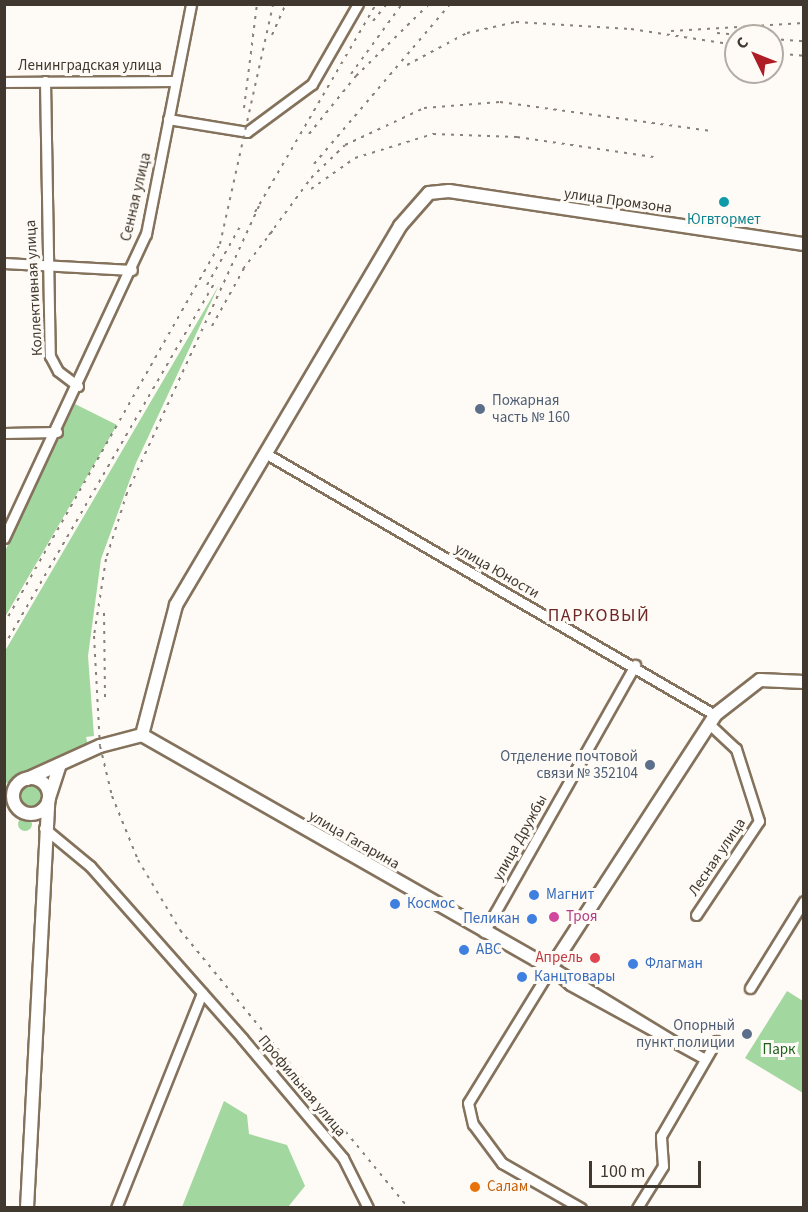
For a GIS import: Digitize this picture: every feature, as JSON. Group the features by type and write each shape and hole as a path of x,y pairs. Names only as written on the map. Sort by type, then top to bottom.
{"main road":[{"name":"улица Промзона","path":"265,453 400,226 429,193 449,191 804,244"},
{"path":"4,790 100,746 142,735 176,605 265,453"},
{"path":"551,968 712,720 760,680 804,682"},
{"name":"улица Гагарина","path":"142,735 484,932 551,968"},
{"path":"27,1208 42,826 60,765"},
{"path":"25,780 43,783 48,800"},
{"path":"25,780 14,795 26,812 42,826"},
{"path":"4,810 26,812 48,800"}],"street":[{"name":"Сенная улица","path":"78,386 132,270 146,234 191,4"},
{"path":"168,119 247,132 312,84 358,4"},
{"name":"Коллективная улица","path":"45,81 45,262 50,356 58,371 78,386"},
{"name":"Ленинградская улица","path":"4,82 175,81"},
{"path":"4,263 45,262 132,270"},
{"path":"4,538 78,386"},
{"path":"4,433 57,432"},
{"name":"улица Юности","path":"265,453 635,665 712,720"},
{"name":"улица Дружбы","path":"484,932 635,665"},
{"name":"Лесная улица","path":"696,915 759,820 736,749 712,720"},
{"name":"Профильная улица","path":"42,826 90,866 343,1158 367,1207"},
{"path":"750,988 804,902"},
{"path":"551,968 468,1102 473,1124 502,1163 581,1208"},
{"name":"улица Гагарина","path":"551,968 576,977 705,1059"},
{"path":"116,1208 202,993"},
{"path":"637,1208 663,1166 661,1136 716,1041"}],"green space":[{"path":"219,285 136,463 101,559 88,656 94,736 86,737 88,745 5,784 5,651"},
{"path":"75,404 117,425 5,617 5,551"},
{"path":"32,785 42,792 43,796 36,806 32,807 22,800 21,796 28,786"},
{"path":"22,817 28,817 32,824 28,831 22,831 18,827 18,821"},
{"name":"Парк","path":"787,991 803,1001 803,1093 745,1058"},
{"path":"224,1101 247,1115 249,1134 287,1145 305,1186 288,1207 182,1207"}],"railway":[{"path":"244,108 257,4"},
{"path":"4,624 220,244 273,4"},
{"path":"272,35 286,4"},
{"path":"255,212 376,4"},
{"path":"373,21 387,4"},
{"path":"351,74 402,4"},
{"path":"309,134 356,76 429,4"},
{"path":"314,164 450,4"},
{"path":"407,65 467,33 516,22 631,29 724,43"},
{"path":"671,31 804,23"},
{"path":"717,33 724,34"},
{"path":"784,40 804,41"},
{"path":"784,54 804,56"},
{"path":"269,235 311,178 345,145 424,108 500,102 713,131"},
{"path":"311,189 355,158 433,134 517,137 654,157"},
{"path":"259,206 127,493 106,559 94,636 100,746 112,796 138,860 180,930 408,1208"},
{"path":"207,285 241,225"},
{"path":"243,269 274,229"},
{"path":"212,326 247,263"},
{"path":"4,646 216,280"},
{"path":"104,613 105,698"}],"place":[{"name":"Югвтормет","path":"724,202"},
{"name":"Пожарная часть № 160","path":"480,409"},
{"name":"Отделение почтовой связи № 352104","path":"650,765"},
{"name":"Магнит","path":"534,895"},
{"name":"Космос","path":"395,904"},
{"name":"Троя","path":"554,917"},
{"name":"Пеликан","path":"532,919"},
{"name":"ABC","path":"464,950"},
{"name":"Апрель","path":"595,958"},
{"name":"Флагман","path":"633,964"},
{"name":"Канцтовары","path":"522,977"},
{"name":"Опорный пункт полиции","path":"747,1034"},
{"name":"Салам","path":"475,1187"}],"district":[{"name":"ПАРКОВЫЙ","path":"599,616"}]}
